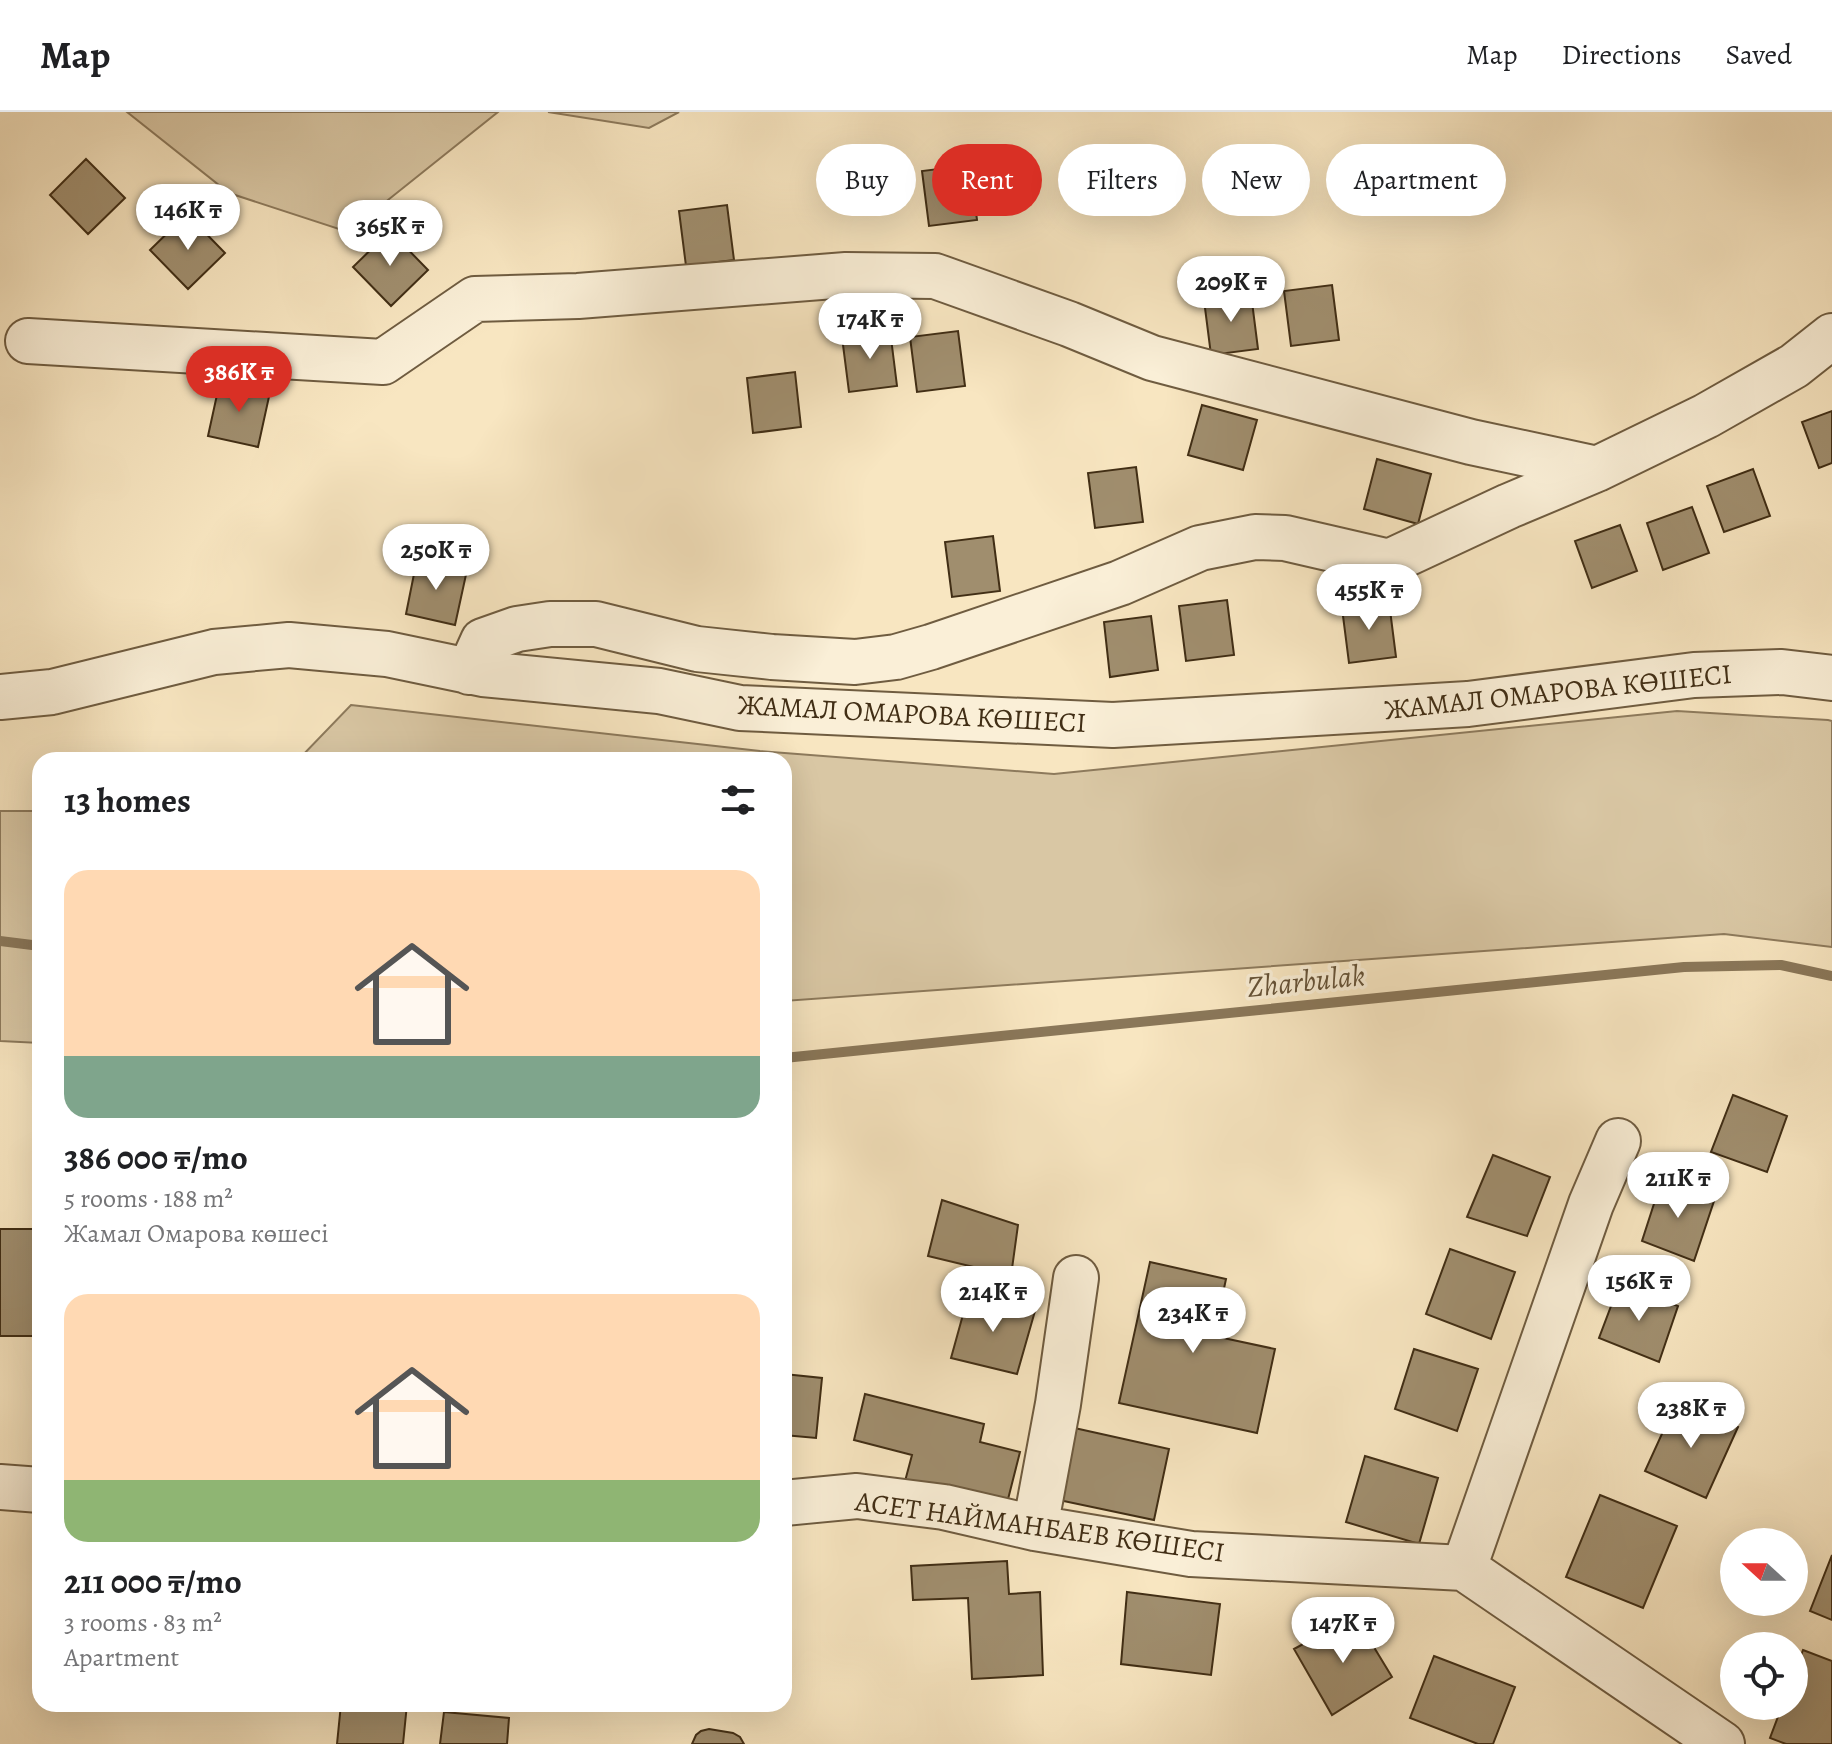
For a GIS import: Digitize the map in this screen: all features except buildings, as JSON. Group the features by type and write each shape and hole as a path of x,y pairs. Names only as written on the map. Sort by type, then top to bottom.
{"street":[{"path":"28,341 383,362 475,299 578,296 846,275 935,276 1069,324 1152,358 1471,442 1597,469"},
{"path":"469,672 483,641 517,629 550,624 596,624 697,649 772,657 855,662 896,657 1120,583 1200,548 1255,537 1285,538 1389,562 1597,469 1706,416 1794,366 1832,336"},
{"name":"ЖАМАЛ ОМАРОВА КӨШЕСІ","path":"0,697 52,692 214,652 289,645 387,654 469,672 659,691 740,708 1113,725 1468,704 1694,675 1782,672 1832,678"},
{"path":"1618,1141 1591,1204 1464,1568 1722,1744"},
{"path":"1035,1528 1058,1404 1076,1278"},
{"path":"0,1487 32,1489"},
{"name":"АСЕТ НАЙМАНБАЕВ КӨШЕСІ","path":"792,1502 857,1496 944,1507 1035,1528 1191,1554 1464,1568"}],"shaded area":[{"path":"127,112 498,112 348,232 229,193"},
{"path":"548,112 679,112 649,128"},
{"path":"351,705 773,752 306,752"},
{"path":"1677,711 1832,721 1832,947 1724,934 792,1000 792,754 1054,774"},
{"path":"0,811 32,811 32,1043 0,1041"}],"waterway":[{"name":"Zharbulak","path":"0,941 32,945"},
{"name":"Zharbulak","path":"792,1057 1684,967 1781,965 1832,976"}]}
